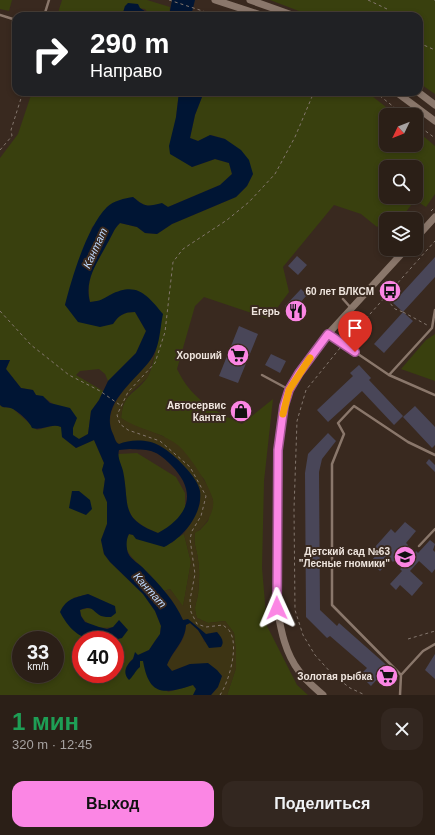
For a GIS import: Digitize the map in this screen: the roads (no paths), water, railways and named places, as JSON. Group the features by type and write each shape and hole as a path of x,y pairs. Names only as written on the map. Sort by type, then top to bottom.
{"street":[{"path":"215,0 252,12"},
{"path":"250,0 284,12"},
{"path":"401,96 435,122"},
{"path":"423,96 435,105"},
{"path":"423,230 435,217"},
{"path":"323,695 299,672 288,652 281,631 277,608 278,450 284,406 289,390 299,373 328,334 400,256"}],"lane":[{"path":"45,12 49,0"},
{"path":"0,15 12,19"},
{"path":"343,299 351,309"},
{"path":"389,375 432,328 435,310"},
{"path":"328,334 389,375 435,394"},
{"path":"262,375 289,390"},
{"path":"401,675 332,605 332,464 344,434 338,423 354,406 408,442 435,455"},
{"path":"419,546 435,529"},
{"path":"400,695 401,675 424,651 435,644"}],"water":[{"path":"172,0 195,0 192,12 170,12"},
{"path":"128,3 138,4 140,8 146,12 123,12 125,6"},
{"name":"Кантат","path":"179,96 202,96 195,115 190,138 198,141 210,135 225,139 241,150 249,160 253,174 247,186 236,197 172,224 157,234 145,233 137,227 120,223 114,231 92,272 89,294 90,302 99,300 119,291 127,289 134,290 141,292 146,296 163,314 158,341 153,356 116,401 111,412 110,423 116,441 119,444 128,441 140,440 160,446 190,472 198,485 200,500 195,516 185,531 178,538 164,547 136,539 133,535 129,534 127,538 127,551 133,560 156,581 166,593 176,606 183,620 188,619 206,634 217,632 221,637 223,643 221,647 209,648 198,630 190,623 186,625 181,641 167,665 172,671 190,664 208,663 222,676 218,687 211,695 193,695 196,689 193,685 173,690 159,690 153,686 149,680 143,661 140,661 140,667 129,680 125,672 128,664 133,659 135,652 138,655 149,650 160,634 161,626 155,611 143,594 110,562 104,554 101,540 107,524 107,502 103,493 105,479 102,470 104,463 94,440 76,448 62,437 61,427 54,426 39,429 32,428 27,420 18,413 11,408 0,405 0,360 10,360 6,369 21,388 33,390 36,395 43,396 50,403 70,408 77,418 73,428 73,435 79,439 88,434 91,411 99,400 108,381 136,353 146,331 135,312 125,313 117,318 113,324 100,327 78,322 65,305 81,253 93,227 107,207 119,200 133,197 140,203 146,205 162,203 168,207 220,185 232,174 229,163 215,159 192,167 170,154 169,146 176,117","holes":["119,450 149,450 160,455 171,465 185,485 187,494 183,511 177,519 158,533 137,522 128,509 123,471 119,458"]},
{"path":"72,491 79,491 90,500 92,509 86,515 69,508"},
{"path":"88,594 115,606 116,613 111,617 101,616 90,608 80,610 81,616 85,622 107,629 113,627 119,620 128,630 124,635 124,631 74,631 65,621 60,612 68,601"}],"place":[{"name":"60 лет ВЛКСМ","path":"390,291"},
{"name":"Егерь","path":"296,311"},
{"name":"Хороший","path":"238,355"},
{"name":"Автосервис Кантат","path":"241,411"},
{"name":"Детский сад №63 \"Лесные гномики\"","path":"405,557"},
{"name":"Золотая рыбка","path":"387,676"}]}
